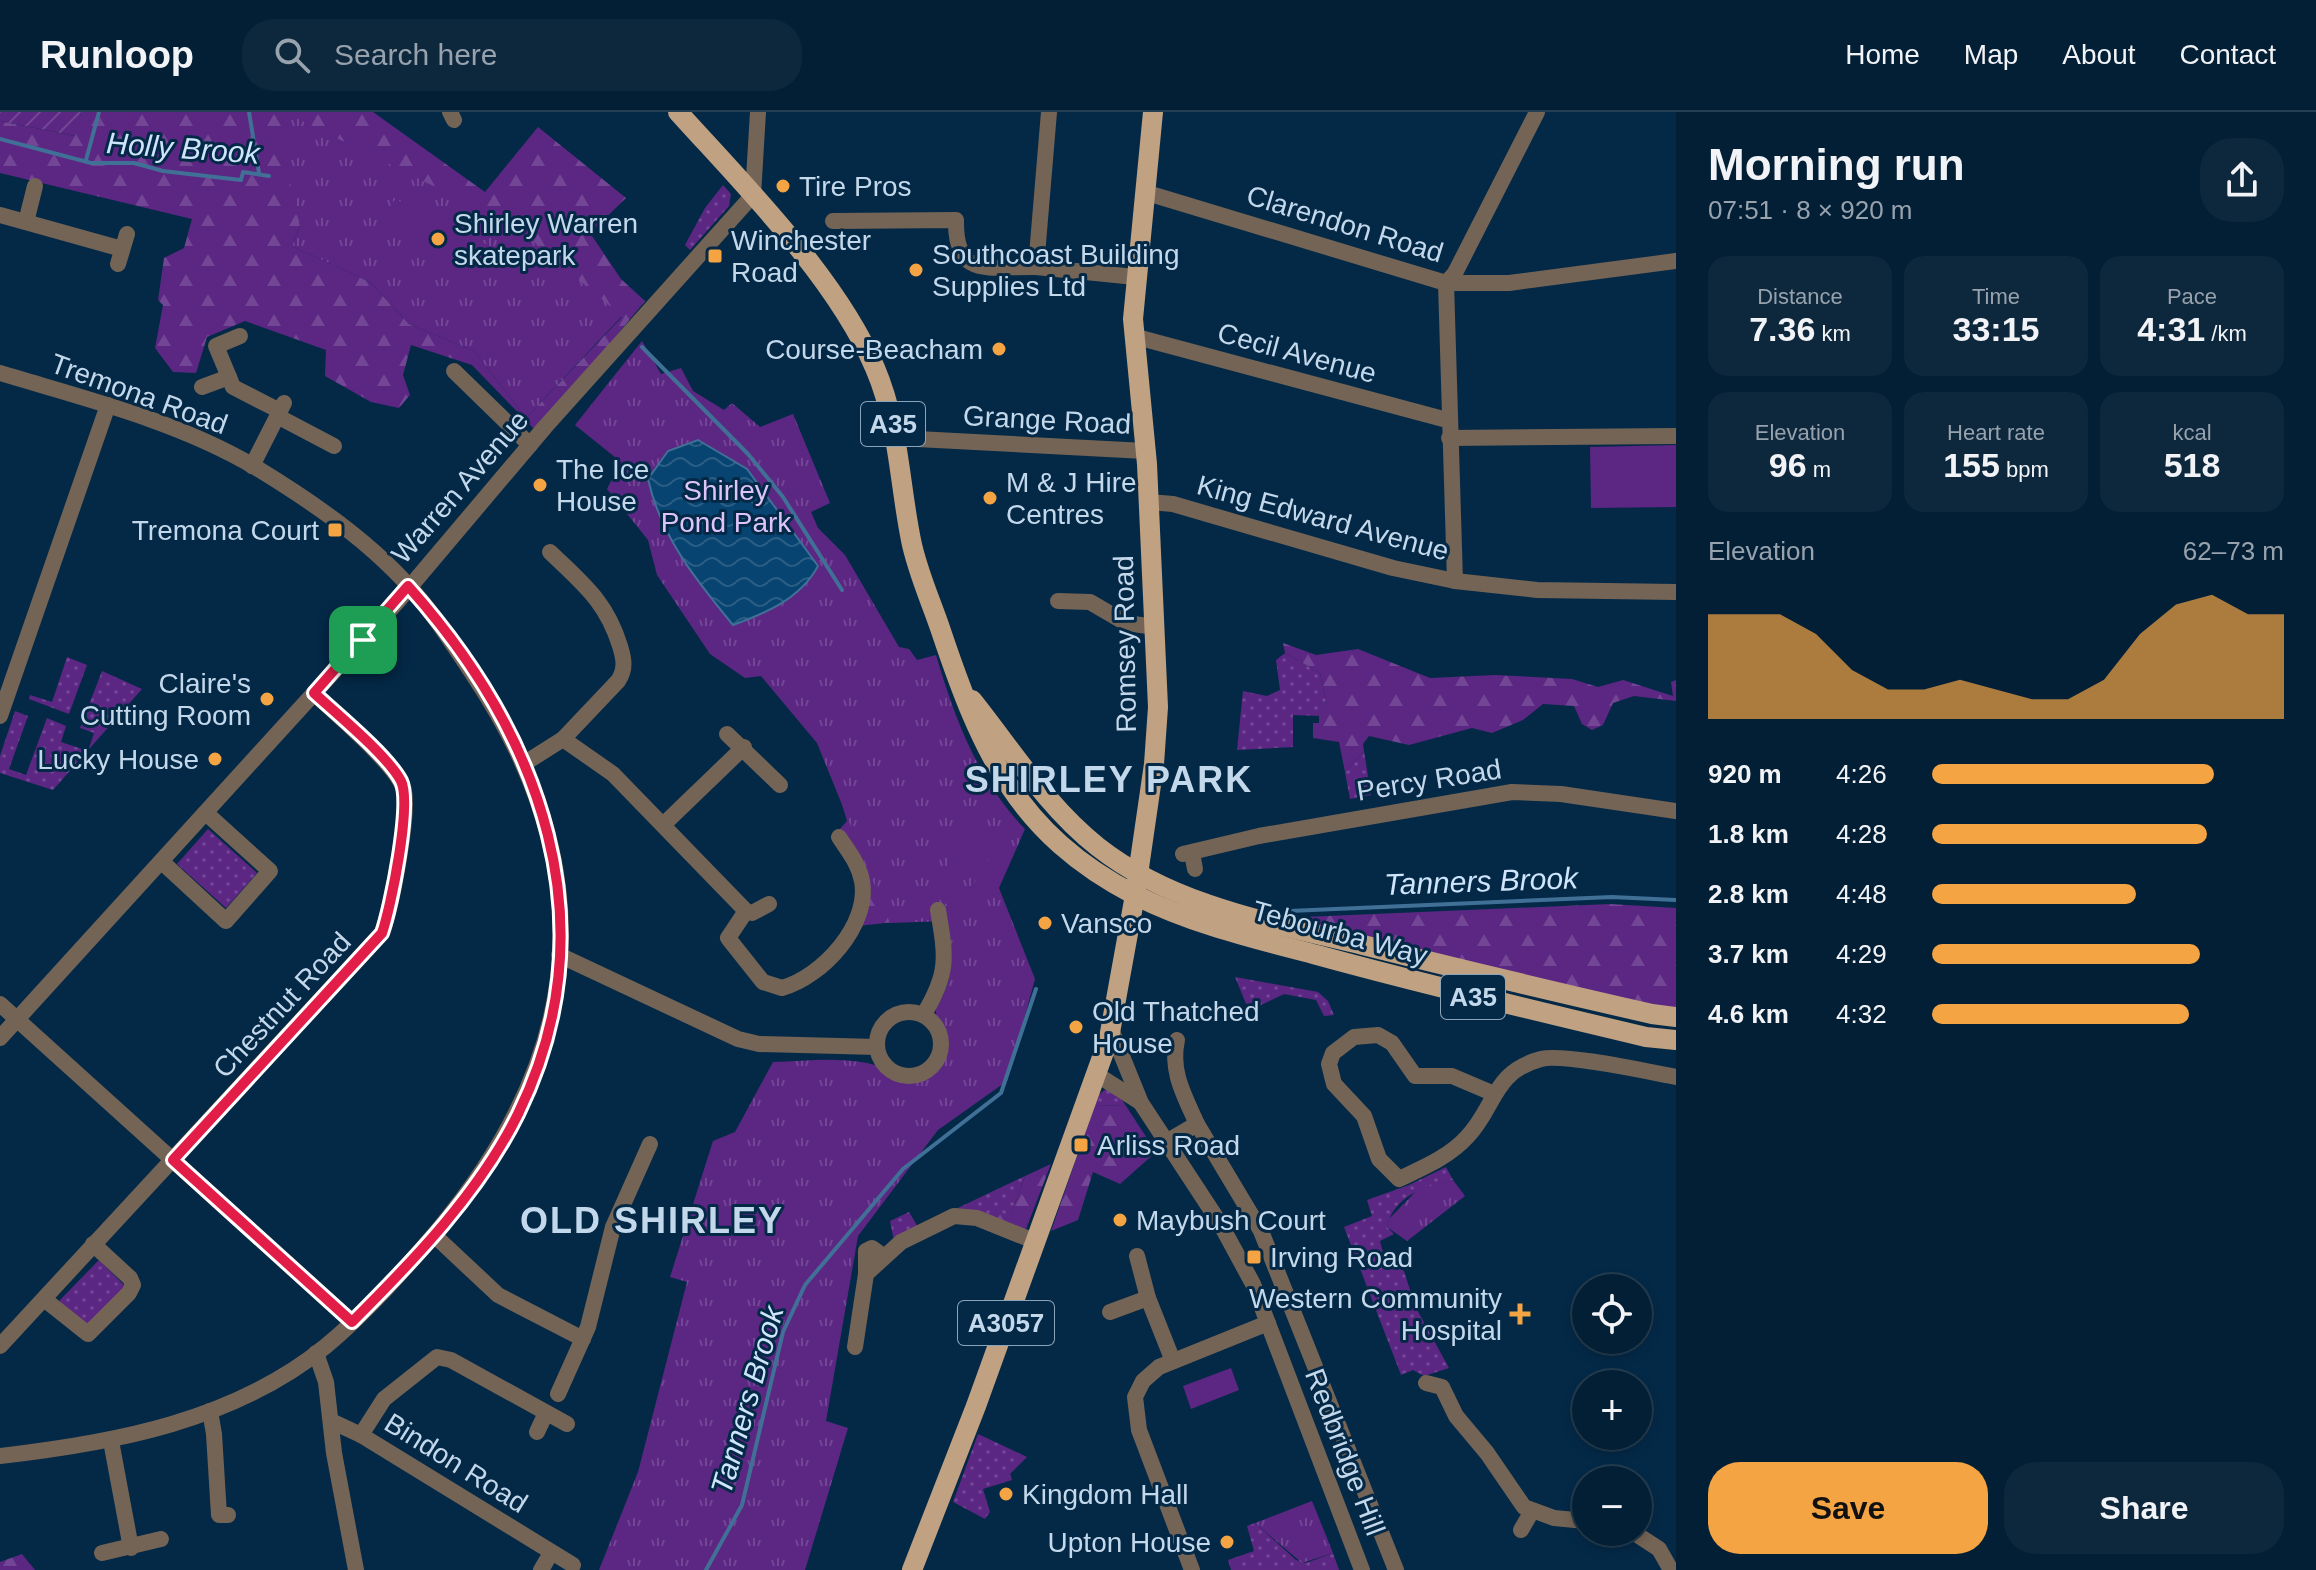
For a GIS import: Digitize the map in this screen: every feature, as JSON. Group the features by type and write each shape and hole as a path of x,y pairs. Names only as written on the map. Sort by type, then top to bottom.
{"main road":[{"name":"A35","path":"678,112 753,195 848,318 876,371 904,439 911,543 979,735 1024,807 1069,851 1135,895"},
{"name":"Romsey Road","path":"912,1570 976,1406 1111,1029 1135,895 1154,764 1158,707 1149,502 1133,336 1135,277 1153,112"},
{"name":"A35","path":"960,684 1059,811 1098,848 1138,873"},
{"name":"Tebourba Way","path":"1138,873 1229,912 1531,986 1676,1017"},
{"name":"Tebourba Way","path":"1135,895 1210,925 1442,989 1646,1037 1676,1040"}],"street":[{"path":"753,195 758,112"},
{"path":"1036,267 1049,112"},
{"path":"1455,581 1447,420 1446,283 1455,273 1537,112"},
{"path":"723,162 737,160 756,150"},
{"path":"26,222 35,186"},
{"name":"Clarendon Road","path":"1144,192 1446,283 1509,283 1676,261"},
{"name":"Warren Avenue","path":"0,1038 207,814 753,195"},
{"path":"0,215 122,249"},
{"path":"833,221 956,220 961,256 973,266 1036,267 1135,277"},
{"path":"240,336 216,346 233,387 281,410 334,446"},
{"name":"Cecil Avenue","path":"1133,336 1447,420"},
{"path":"454,371 530,445"},
{"name":"Tremona Road","path":"0,373 166,425 252,466 357,538 408,586 430,611 488,697 525,763 545,816 557,865 561,918 559,955 546,1035 529,1090 486,1167 434,1235 352,1322 316,1353 210,1411 111,1441 0,1456"},
{"path":"202,387 229,377"},
{"path":"0,716 108,405"},
{"path":"252,466 281,410"},
{"path":"1449,438 1676,436"},
{"name":"Grange Road","path":"904,439 1145,451"},
{"name":"King Edward Avenue","path":"1149,502 1173,504 1393,568 1455,581 1537,590 1676,592"},
{"path":"525,763 563,739 618,681 624,665 608,612 550,552"},
{"path":"1058,601 1090,602 1126,623 1155,627"},
{"name":"Chestnut Road","path":"0,1346 373,947 385,925 394,884 404,789 395,773 314,693"},
{"path":"727,734 744,747 780,785"},
{"path":"563,739 613,774 746,911 752,913 769,904"},
{"path":"663,825 744,747"},
{"name":"Percy Road","path":"1190,859 1259,836 1512,792 1552,793 1676,811"},
{"path":"162,862 226,921 270,871 207,814"},
{"path":"746,911 728,938 763,982 782,988 809,977 844,940 861,908 863,882 857,863 839,837"},
{"path":"924,1014 943,980 945,968 938,910"},
{"path":"559,955 725,1034 759,1044 877,1047"},
{"path":"0,1004 352,1322"},
{"path":"902,1012 924,1014 940,1036 941,1047 928,1070 911,1076 892,1072 879,1057 877,1047 879,1029 892,1016 902,1012"},
{"name":"Redbridge Hill","path":"1111,1029 1141,1103 1238,1253 1268,1323 1362,1570"},
{"path":"1492,1093 1452,1076 1415,1076 1392,1043 1378,1035 1354,1037 1333,1053 1329,1064 1334,1084 1364,1116 1379,1159 1399,1179 1437,1160 1466,1139 1483,1116 1492,1093 1514,1071 1553,1057 1676,1077"},
{"name":"Redbridge Hill","path":"1177,1040 1173,1056 1175,1075 1197,1124 1261,1231 1396,1570"},
{"name":"Redbridge Hill","path":"1096,1074 1141,1103"},
{"path":"1168,1141 1197,1124"},
{"path":"558,1394 583,1339 613,1227 650,1144"},
{"path":"855,1347 866,1274 901,1242 954,1216 977,1218 1034,1241"},
{"path":"434,1235 505,1300 583,1339"},
{"path":"44,1299 88,1334 129,1293 133,1285 130,1278 93,1244"},
{"path":"1137,1256 1148,1298 1173,1361"},
{"path":"1110,1312 1148,1298"},
{"path":"1192,1570 1135,1413 1135,1397 1143,1381 1173,1361 1268,1323"},
{"path":"316,1353 323,1367 356,1570"},
{"path":"361,1435 384,1399 437,1357 451,1360 567,1424"},
{"path":"1426,1383 1442,1387 1456,1416 1487,1453 1510,1493 1532,1511 1572,1518"},
{"path":"210,1411 219,1515 228,1515"},
{"path":"537,1432 546,1413"},
{"name":"Bindon Road","path":"331,1421 361,1435 573,1565"},
{"path":"111,1441 131,1548"},
{"path":"1521,1530 1532,1511"},
{"path":"102,1553 161,1539"},
{"path":"1652,1544 1659,1549 1671,1570"},
{"path":"541,1570 551,1553"}],"green space":[{"path":"0,112 81,112 76,136 0,121"},
{"path":"81,112 373,112 485,192 538,127 626,198 590,233 621,279 645,301 537,432 472,365 411,345 403,375 410,395 399,408 371,402 325,376 326,350 245,321 207,337 196,373 173,372 155,348 163,305 158,300 164,258 184,248 192,219 0,173 0,121 75,136","holes":["287,114 381,162 622,317 526,418 474,351 409,324 370,282 292,246 300,226"]},
{"path":"286,113 516,227 622,316 526,418 474,351 409,324 370,282 292,246 300,226 286,165"},
{"path":"723,185 731,194 729,206 690,250 685,245 705,208"},
{"name":"Shirley Warren skatepark","path":"395,199 496,249 481,278 380,229"},
{"name":"Shirley Pond Park","path":"642,341 661,374 681,368 693,391 724,410 732,403 760,427 793,414 830,503 811,512 818,528 845,555 899,647 909,649 917,660 936,655 960,726 981,770 1025,829 999,888 1035,979 1007,1081 938,1130 858,1236 826,1421 848,1428 805,1570 599,1570 638,1472 687,1282 670,1277 713,1141 735,1132 773,1062 855,1061 907,1079 921,1078 931,1072 939,1063 943,1049 936,1009 947,986 951,966 949,946 945,921 890,923 817,743 761,676 745,678 710,654 657,575 648,540 607,489 621,462 575,425"},
{"path":"1676,445 1676,507 1591,508 1590,447"},
{"path":"1283,643 1316,655 1358,649 1430,678 1495,675 1572,679 1598,687 1623,680 1673,696 1671,682 1676,680 1676,701 1634,696 1613,703 1603,725 1592,730 1582,724 1574,706 1543,704 1523,720 1492,733 1472,728 1409,745 1369,736 1363,744 1364,751 1345,772 1339,742 1313,738 1313,723 1319,723 1319,715 1327,705 1320,673 1285,653"},
{"path":"1285,653 1320,673 1327,705 1322,716 1293,715 1293,747 1237,750 1243,691 1267,696 1280,690 1276,660"},
{"path":"67,657 87,665 69,714 29,699 30,695 52,702"},
{"path":"102,671 142,689 88,750 94,733 80,728"},
{"path":"15,711 28,716 9,769 26,775 47,718 66,726 61,742 88,751 53,790 0,773 0,756"},
{"path":"1364,751 1371,795 1350,799 1345,772"},
{"path":"837,787 864,823 895,922 857,926 864,909 839,830 847,821"},
{"path":"977,827 996,830 1007,846 1007,853 979,898 958,909 941,899 938,881 965,835","holes":["981,840 991,843 992,854 969,891 957,894 952,889 952,881"]},
{"path":"208,829 257,873 226,908 177,864"},
{"path":"1610,904 1676,908 1676,1009 1654,1007 1281,918"},
{"path":"1235,977 1318,992 1328,1001 1334,1015 1324,1016 1316,1000 1284,994 1249,1011"},
{"path":"1106,1089 1116,1091 1126,1106 1095,1105 1097,1096"},
{"path":"1095,1105 1126,1106 1156,1152 1120,1184 1093,1172 1078,1220 1051,1231"},
{"path":"1051,1164 1023,1237 992,1226 994,1216 1012,1212 1025,1176"},
{"path":"1446,1167 1453,1180 1422,1189 1404,1200 1396,1207 1387,1227 1394,1234 1380,1241 1385,1261 1404,1271 1415,1306 1449,1368 1424,1376 1413,1370 1401,1375 1344,1227 1372,1216 1367,1200"},
{"path":"1025,1176 1012,1212 992,1226 954,1216 895,1246 890,1221 909,1212 918,1227"},
{"path":"1453,1180 1465,1196 1407,1241 1387,1227 1389,1219 1420,1187"},
{"path":"99,1260 124,1285 124,1289 88,1328 60,1304 60,1300"},
{"path":"1231,1368 1239,1390 1191,1409 1183,1386"},
{"path":"978,1434 1027,1457 1010,1474 1012,1480 983,1489 990,1512 985,1519 953,1502"},
{"path":"1312,1501 1333,1553 1302,1563 1255,1523"},
{"path":"1255,1523 1296,1560 1306,1563 1333,1553 1339,1570 1231,1570 1228,1560 1254,1551 1247,1526"},
{"path":"22,1554 35,1570 0,1570 0,1562"}],"water":[{"path":"698,440 747,469 818,566 811,578 792,596 770,610 733,625 693,574 671,539 648,479 668,451"}],"waterway":[{"path":"86,160 99,112"},
{"path":"249,112 259,173"},
{"name":"Holly Brook","path":"0,139 91,163 134,163 163,171 241,180 243,172 269,176"},
{"name":"Holly Brook","path":"642,347 748,454 783,497 842,590"},
{"name":"Tanners Brook","path":"1289,911 1612,897 1676,900"},
{"name":"Tanners Brook","path":"706,1570 742,1505 783,1332 805,1285 903,1169 1001,1093 1036,989"}],"place":[{"name":"Tire Pros","path":"783,186"},
{"name":"Shirley Warren skatepark","path":"438,239"},
{"name":"Winchester Road","path":"715,256"},
{"name":"Southcoast Building Supplies Ltd","path":"916,270"},
{"name":"Course-Beacham","path":"999,349"},
{"name":"The Ice House","path":"540,485"},
{"name":"M & J Hire Centres","path":"990,498"},
{"name":"Tremona Court","path":"335,530"},
{"name":"Claire's Cutting Room","path":"267,699"},
{"name":"Lucky House","path":"215,759"},
{"name":"Vansco","path":"1045,923"},
{"name":"Old Thatched House","path":"1076,1027"},
{"name":"Arliss Road","path":"1081,1145"},
{"name":"Maybush Court","path":"1120,1220"},
{"name":"Irving Road","path":"1254,1257"},
{"name":"Western Community Hospital","path":"1520,1314"},
{"name":"Kingdom Hall","path":"1006,1494"},
{"name":"Upton House","path":"1227,1542"}],"district":[{"name":"SHIRLEY PARK","path":"1109,779"},
{"name":"OLD SHIRLEY","path":"652,1220"}],"route":[{"path":"408,586 430,611 503,721 528,769 552,840 561,918 559,955 546,1035 529,1090 517,1116 456,1209 352,1322 173,1160 360,961 382,933 394,884 404,789 395,773 314,693 363,640 408,586"}]}
